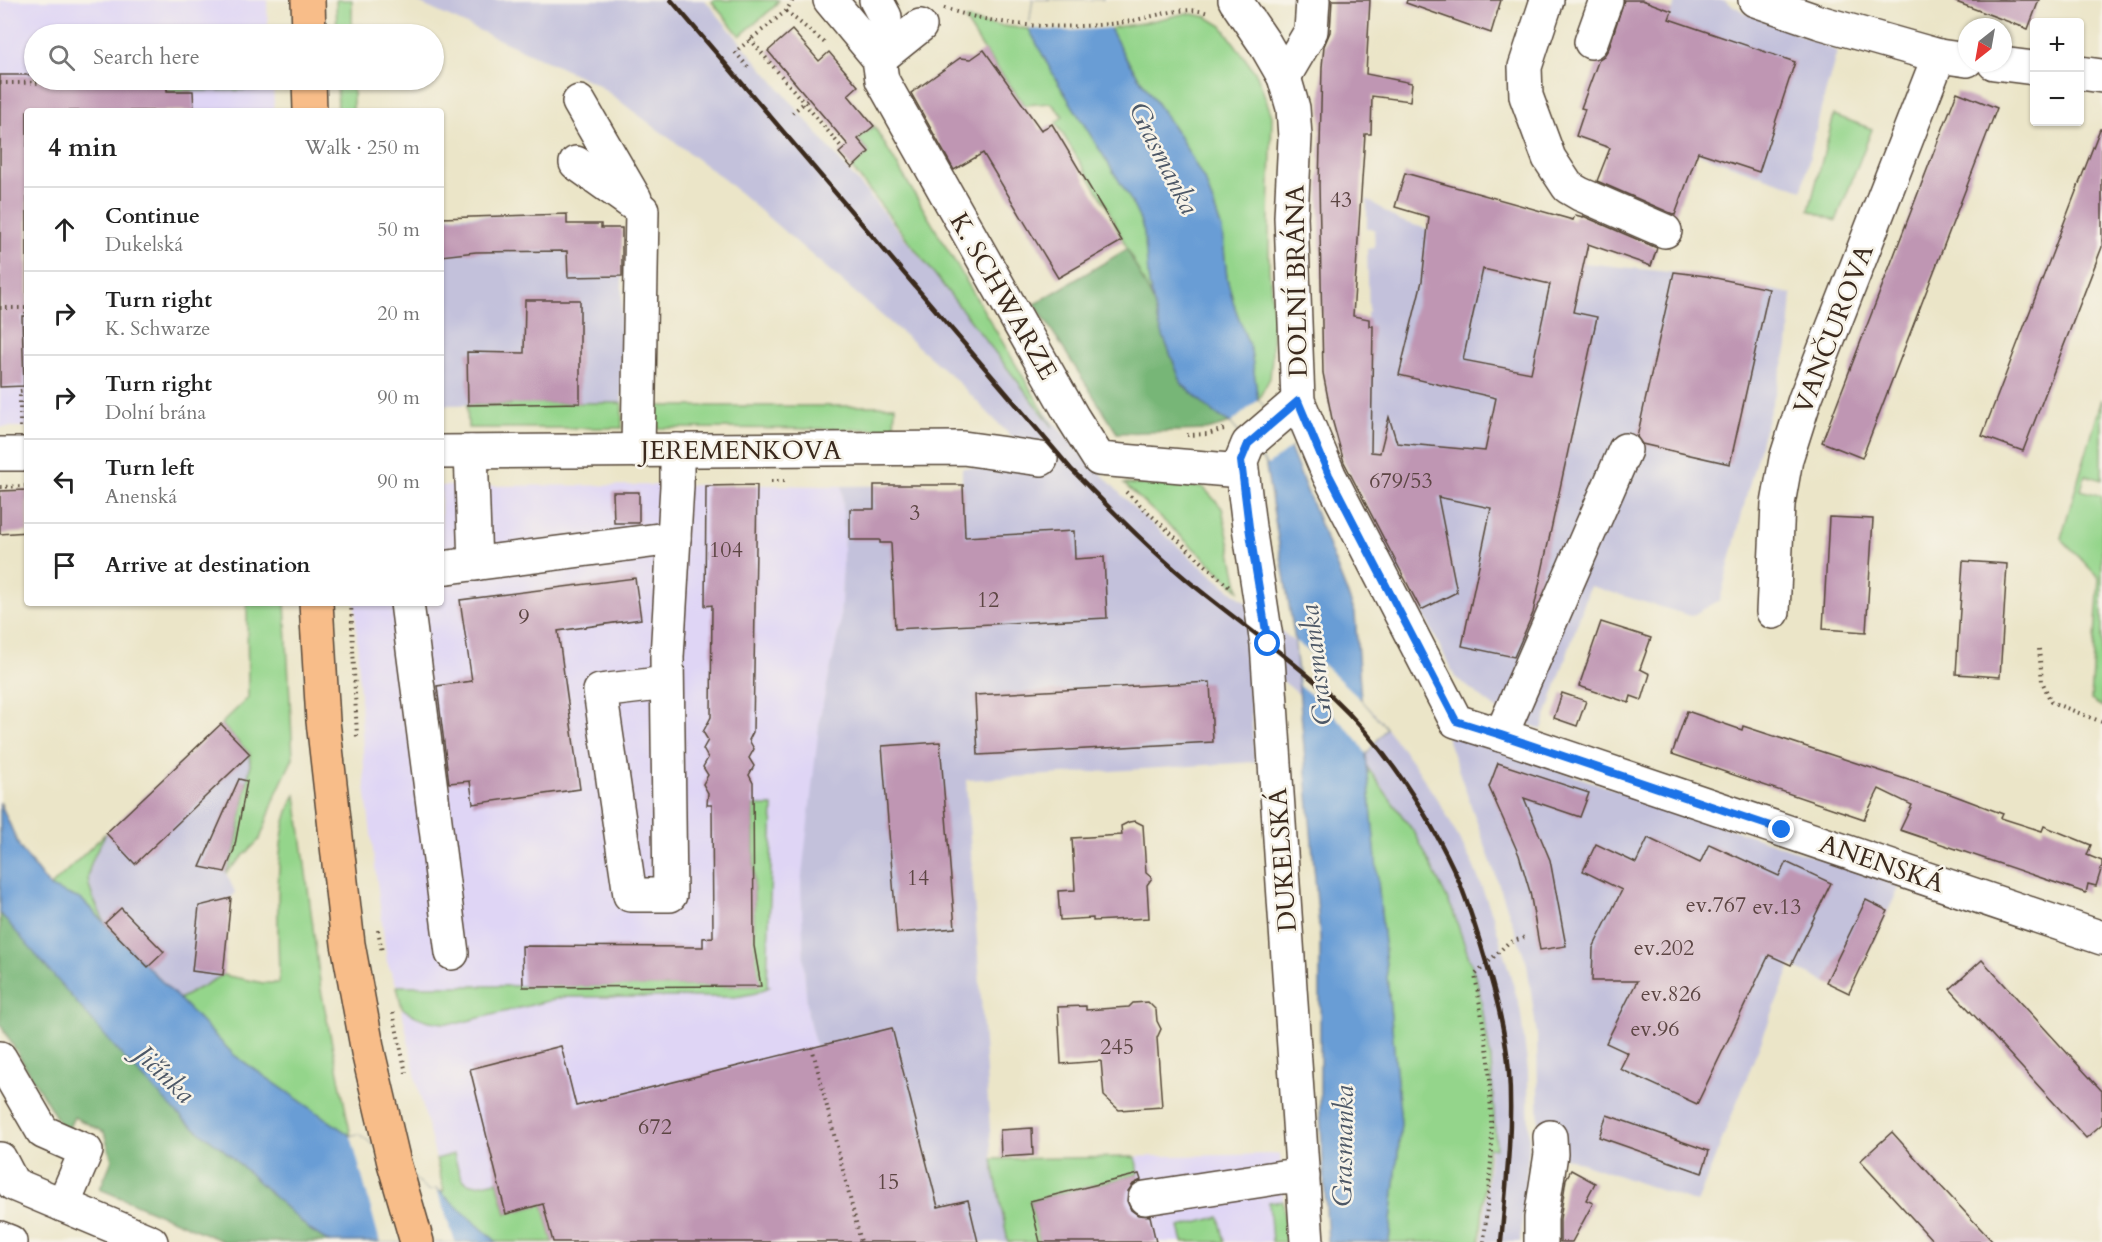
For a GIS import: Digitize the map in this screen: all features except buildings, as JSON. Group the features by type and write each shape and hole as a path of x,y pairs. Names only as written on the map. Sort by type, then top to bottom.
{"main road":[{"path":"308,0 309,24"},
{"path":"309,90 310,108"},
{"path":"316,606 322,721 348,944 368,1052 394,1163 417,1242"}],"street":[{"path":"830,0 879,59 930,16"},
{"path":"1284,77 1311,31 1313,0"},
{"path":"1547,0 1525,68 1526,96 1549,158 1568,187 1665,231"},
{"path":"1591,42 1606,0"},
{"name":"VANČUROVA","path":"1755,0 1819,22 1953,58 1805,399 1786,459 1778,504 1773,612"},
{"name":"K. SCHWARZE","path":"881,9 884,38 879,59 882,80 1073,418 1099,459"},
{"name":"DOLNÍ BRÁNA","path":"1227,9 1265,44 1284,77 1293,108 1295,137 1291,218 1288,411 1329,475 1456,721"},
{"path":"2012,65 2030,68"},
{"path":"2084,74 2102,76"},
{"path":"579,102 642,210 638,451"},
{"path":"576,163 642,210"},
{"path":"1099,459 1241,455 1288,411"},
{"name":"JEREMENKOVA","path":"456,452 963,448 1041,459"},
{"path":"667,683 600,691 630,895 670,895 667,683 677,450"},
{"path":"1501,735 1625,450"},
{"path":"456,452 475,564"},
{"path":"0,454 24,453"},
{"name":"DUKELSKÁ","path":"1241,455 1268,644 1307,1242"},
{"path":"444,568 674,538"},
{"path":"407,606 452,953"},
{"name":"ANENSKÁ","path":"1456,721 2102,938"},
{"path":"0,1058 43,1132 86,1150 63,1205"},
{"path":"1541,1242 1541,1218 1551,1154 1550,1137"},
{"path":"0,1159 13,1184 152,1242"},
{"path":"1145,1198 1282,1177 1303,1176"},
{"path":"0,1238 10,1242"}],"path":[{"path":"748,67 735,52 786,11 793,0"},
{"path":"930,16 1064,27 1121,23 1187,9 1227,9"},
{"path":"750,39 843,149"},
{"path":"0,83 24,83"},
{"path":"792,113 809,99"},
{"path":"0,308 24,308"},
{"path":"20,409 20,391 24,390"},
{"path":"1185,435 1208,434 1241,455"},
{"path":"1099,459 1113,479 1236,593"},
{"path":"0,487 24,486"},
{"path":"351,606 357,740"},
{"path":"2038,649 2042,681 2051,702 2102,722"},
{"path":"377,919 384,963"},
{"path":"1484,1242 1492,1149 1490,1060 1475,975 1509,944 1528,936"},
{"path":"392,1010 406,1074"},
{"path":"812,1047 861,1242"}],"shaded area":[{"path":"0,0 267,0 268,24 24,24 24,90 273,90 274,108 24,108 24,427 0,427"},
{"path":"412,0 705,0 889,219 1066,437 1136,510 1197,563 1343,681 1376,715 1414,764 1442,807 1473,865 1493,916 1520,1008 1528,1071 1529,1148 1520,1242 1482,1242 1490,1147 1409,826 1347,740 1317,709 1246,651 1255,762 966,780 992,1159 1008,1242 866,1242 808,1016 801,884 820,717 840,626 844,532 842,486 962,485 962,468 1038,464 953,377 720,176 597,84"},
{"path":"1676,0 1724,0 1742,11 1837,51 1802,190 1631,130"},
{"path":"1367,199 1398,220 1430,230 1575,262 1706,276 1792,294 1788,347 1720,600 1691,616 1590,586 1542,729 1508,718 1455,677 1403,573 1393,576 1373,517 1344,462 1332,419 1323,373 1373,334 1373,327 1368,326 1367,321 1369,312 1367,249 1375,248 1374,229 1367,229"},
{"path":"567,214 567,224 601,224 601,228 622,228 622,403 444,405 444,216"},
{"path":"444,486 842,486 844,532 840,626 820,717 803,927 804,967 808,1016 866,1242 497,1242 439,1192 444,1191 416,1079 397,986 387,962 365,786 355,606 444,606"},
{"path":"221,724 250,754 250,767 235,851 226,873 235,892 231,898 223,975 179,999 105,923 89,889 87,877 89,865 106,833"},
{"path":"1445,732 1900,886 1849,993 1791,966 1697,1203 1562,1156 1539,1152 1537,1035 1527,964"},
{"path":"1280,1154 1286,1242 1008,1242 992,1159"}],"green space":[{"path":"336,0 352,0 352,24 337,24"},
{"path":"714,0 779,0 740,36 712,2"},
{"path":"1187,13 1207,17 1222,26 1257,75 1272,116 1269,269 1273,314 1272,357 1270,378 1258,400 1251,351 1234,305 1227,278 1222,230 1206,183 1178,134 1125,57 1110,28"},
{"path":"965,20 985,24 1029,29 1055,78 1128,195 1140,220 1144,232 1153,301 1105,203 1056,123 1063,116 1051,103 1025,105 984,50"},
{"path":"167,90 259,90 167,91"},
{"path":"337,90 353,90 353,108 338,108"},
{"path":"1834,115 1872,129 1836,221 1809,210"},
{"path":"874,126 1053,427 852,168 869,152 858,139"},
{"path":"1127,249 1153,301 1160,328 1182,384 1214,413 1231,423 1207,430 1117,433 1035,304"},
{"path":"2102,399 2102,480 2085,475 2081,490 2102,496 2102,707 2091,700 2099,578 2061,538"},
{"path":"511,403 622,403 622,428 468,428 467,405 511,405"},
{"path":"656,406 895,406 894,429 655,428"},
{"path":"1124,484 1203,487 1222,508 1239,590"},
{"path":"247,606 285,606 293,758 277,792 260,839 226,873 235,851 250,767 250,754 221,724 248,698"},
{"path":"1367,767 1416,835 1453,911 1478,984 1491,1060 1496,1149 1488,1148 1480,1242 1389,1242 1401,1123"},
{"path":"296,795 321,990 351,1136 234,1055 179,999 223,975 263,983 279,983 280,858 288,811"},
{"path":"754,806 773,806 767,984 771,986 756,993 736,997 564,997 459,1023 429,1021 402,1008 397,986 760,986 751,931 754,930"},
{"path":"106,833 89,869 88,878 92,896 105,923 82,900 50,887"},
{"path":"0,909 184,1120 223,1149 310,1230 329,1242 225,1242 100,1189 112,1160 104,1132 74,1117 66,1134 0,1024"},
{"path":"454,1154 460,1173 467,1182 478,1184 497,1181 506,1214 543,1204 553,1242 497,1242 439,1192 444,1191 436,1159"},
{"path":"1135,1157 1139,1174 1030,1201 1040,1242 1008,1242 992,1159"},
{"path":"1283,1201 1286,1242 1272,1242 1269,1202"},
{"path":"1219,1217 1225,1242 1183,1242 1179,1227"}],"water":[{"name":"Grasmanka","path":"1033,0 1103,0 1110,28 1125,57 1178,134 1206,183 1222,230 1227,278 1234,305 1251,351 1258,400 1290,435 1295,444 1290,448 1355,613 1361,700 1386,728 1366,754 1401,1123 1389,1242 1328,1242 1320,1110 1320,938 1295,641 1267,465 1231,423 1214,413 1182,384 1160,328 1149,285 1144,232 1140,220 1128,195 1055,78 1029,29"},
{"name":"Jičínka","path":"0,802 20,848 50,887 82,900 234,1055 351,1136 359,1134 429,1191 437,1189 497,1242 329,1242 310,1230 223,1149 184,1120 124,1058 0,913"}],"pier":[{"path":"1033,0 1106,0 1113,28 1064,31 1029,29"},
{"path":"1258,400 1290,435 1295,444 1268,465 1231,423"},
{"path":"1295,641 1361,700 1386,728 1366,754 1357,739 1326,707 1300,686"},
{"path":"359,1134 429,1191 437,1189 455,1242 380,1242 351,1136"}],"railway":[{"path":"671,0 1071,469 1172,567 1331,696 1368,735 1401,778 1430,824 1460,883 1479,939 1500,1016 1509,1072 1510,1115 1501,1242"}],"route":[{"path":"1268,644 1241,461 1248,444 1298,401 1329,475 1456,721 1782,830"}]}
